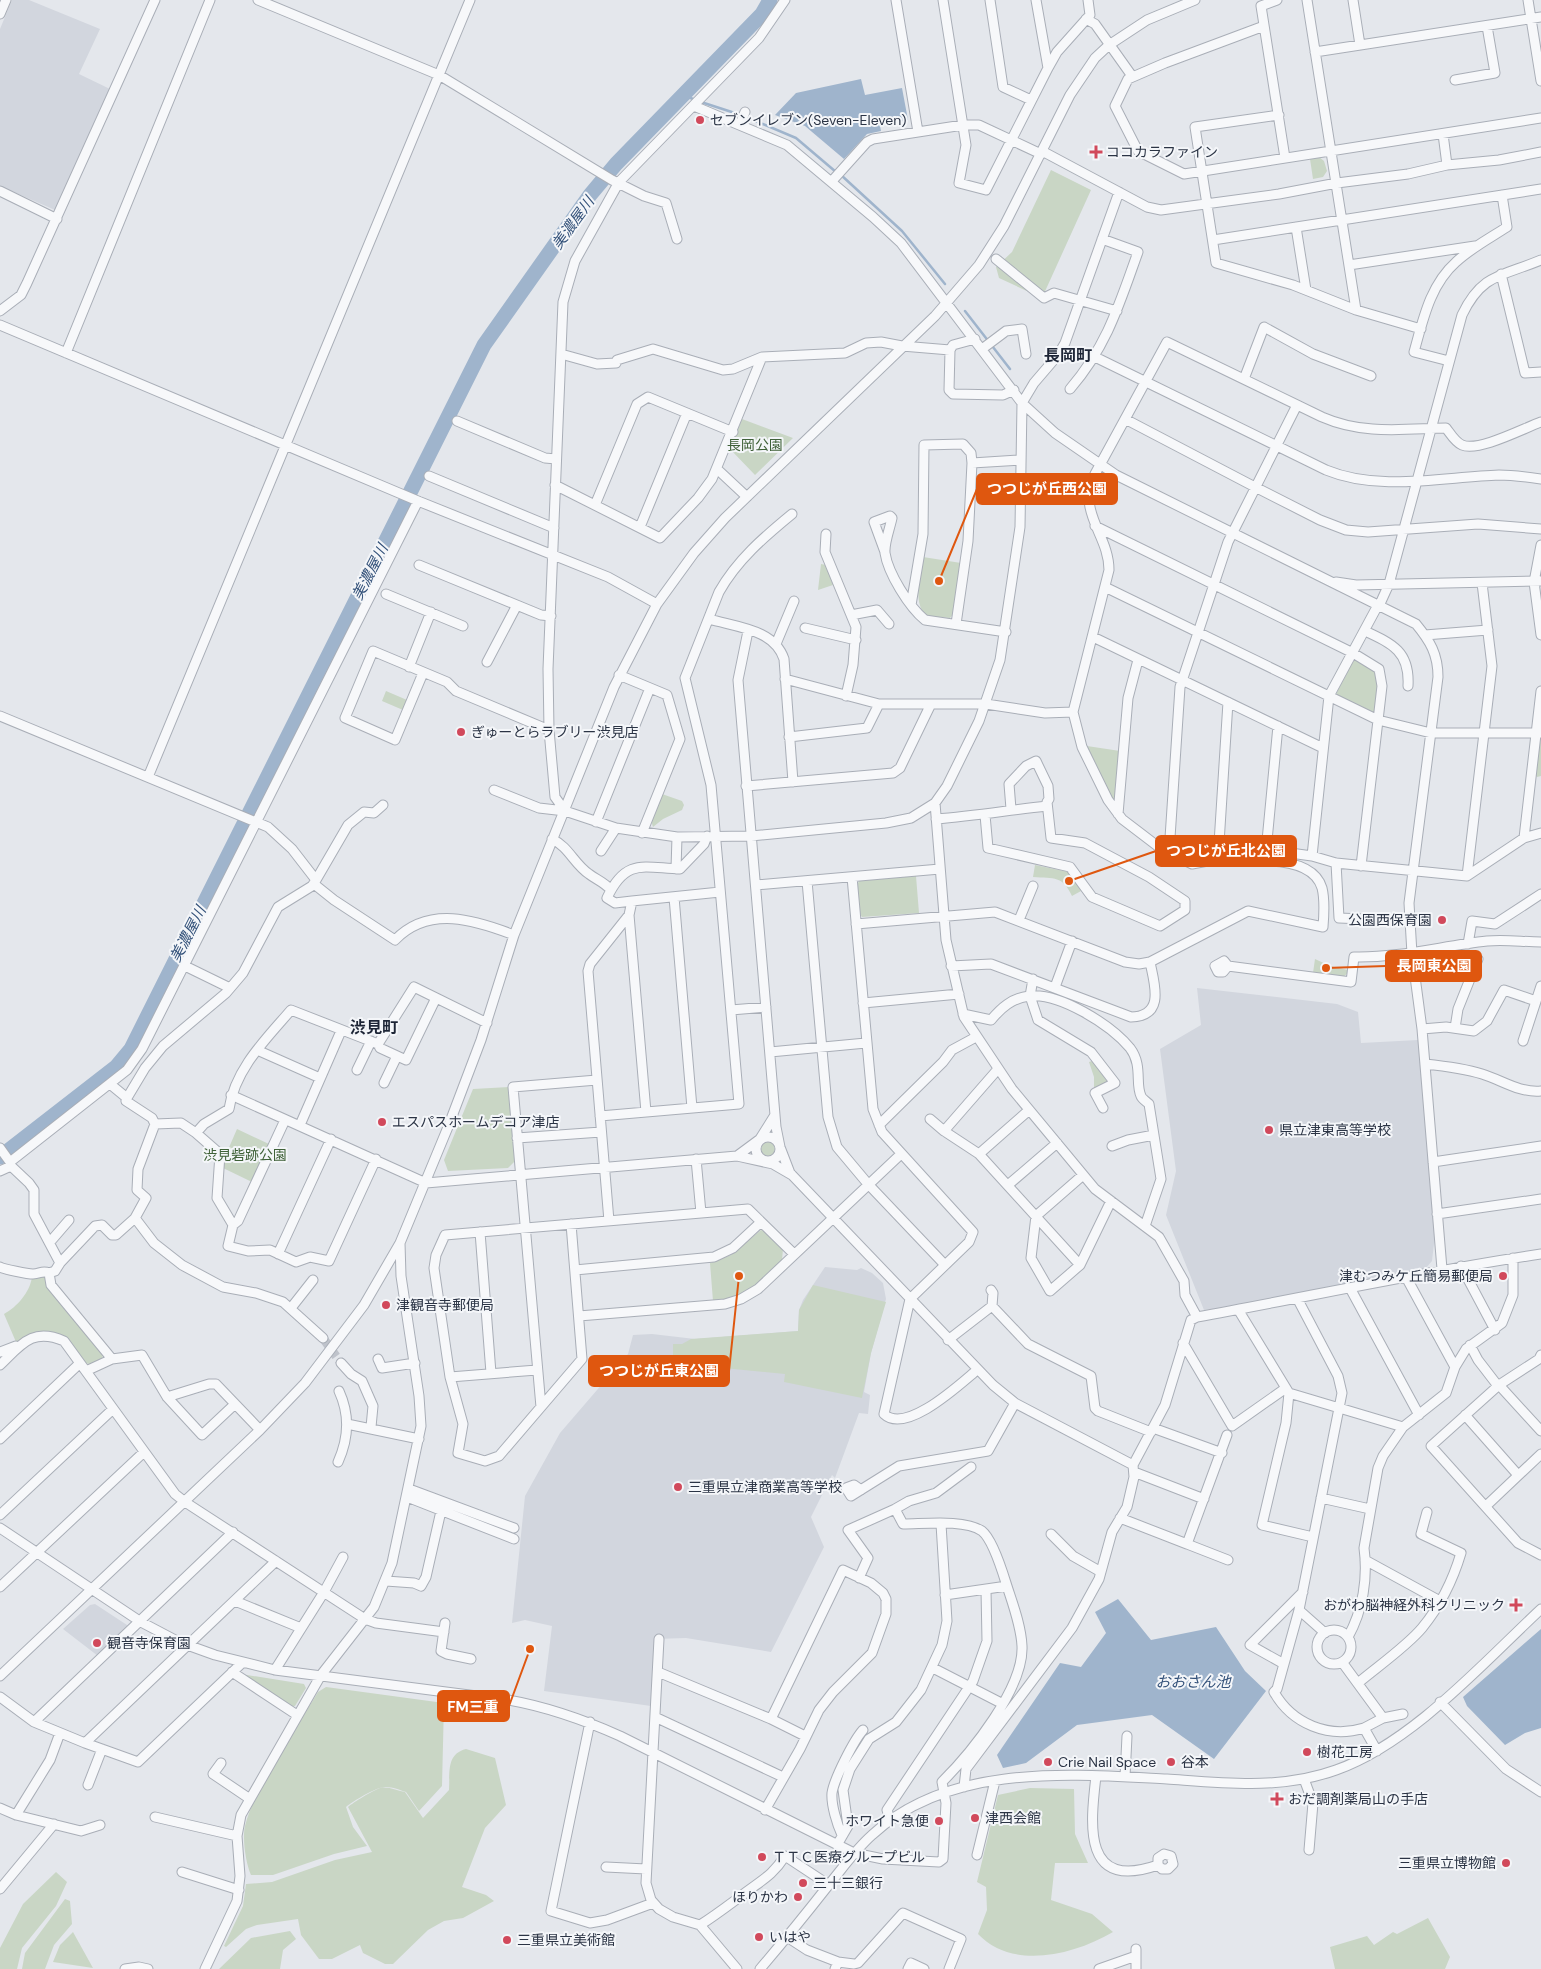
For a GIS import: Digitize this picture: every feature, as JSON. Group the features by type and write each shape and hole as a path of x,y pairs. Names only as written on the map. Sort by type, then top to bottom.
{"street":[{"path":"0,14 6,0"},
{"path":"0,311 21,295 155,0"},
{"path":"66,353 210,0"},
{"path":"258,0 439,75 597,171 644,196 666,203 677,238"},
{"path":"148,777 470,0"},
{"path":"565,811 555,797 549,730 550,616 563,302 570,273 615,181 695,106 759,38 778,14 785,0"},
{"path":"896,0 918,132"},
{"path":"943,0 964,125 966,152 959,183 986,190 1048,68 1058,52 1090,14 1088,0"},
{"path":"990,0 1003,86 1031,100"},
{"path":"1036,0 1048,68"},
{"path":"0,1676 260,1430 305,1383 364,1305 400,1243 426,1182 487,1023 514,935 552,839 619,675 657,604 694,553 747,497 948,303 994,246 1073,89 1095,58 1109,45 1147,20 1195,0"},
{"path":"1277,0 1262,6 1285,158"},
{"path":"1307,0 1356,310"},
{"path":"1353,0 1360,46"},
{"path":"1528,0 1541,81"},
{"path":"1315,52 1541,17"},
{"path":"1086,19 1095,24 1132,76"},
{"path":"1264,26 1128,79 1115,106 1138,151 1184,174 1541,118"},
{"path":"1454,80 1495,73 1487,26"},
{"path":"695,106 740,123 788,145 834,180 902,243 975,339 984,348 1022,404 1055,433 1100,465 1232,534 1416,624 1434,650 1438,667 1413,872 1410,921 1412,954 1422,1029 1442,1269"},
{"path":"740,123 745,112"},
{"path":"1278,115 1195,127 1216,263 1306,290 1356,310 1421,329"},
{"path":"834,180 867,142 964,125 979,125 1010,141 1042,153 1154,209 1279,194 1336,183 1408,174 1448,165 1499,160 1541,152"},
{"path":"1443,134 1448,165"},
{"path":"1213,240 1541,189"},
{"path":"0,192 57,219"},
{"path":"494,790 539,808 565,811 616,828 677,837 751,836 886,823 911,818 934,804 947,786 986,704 1000,660 1006,632 1020,527 1022,404 1034,383 1058,356 1119,192"},
{"path":"1449,361 1414,352 1428,306 1440,280 1455,262 1507,227 1502,195"},
{"path":"1296,227 1306,290"},
{"path":"1070,389 1095,357 1117,311 1138,252 1102,239"},
{"path":"1349,265 1478,245"},
{"path":"996,259 1044,298 1054,294 1117,311"},
{"path":"1312,856 1329,696 1379,606 1389,584 1449,361 1466,307 1481,287 1501,274 1541,260"},
{"path":"1501,274 1525,373 1541,372"},
{"path":"0,325 418,501 608,577 657,604"},
{"path":"1244,379 1264,327 1313,354 1371,376"},
{"path":"984,348 1006,331 1022,329 1026,354"},
{"path":"975,339 954,345 950,350 949,390 953,394 1003,395 1014,390"},
{"path":"561,354 597,364 616,364 617,360 653,349 723,370 732,369 762,357 845,353 866,343 881,342 902,346 950,350"},
{"path":"1541,422 1474,446 1461,445 1446,428 1360,429 1338,424 1167,342 1100,465 1088,492 1095,526 1109,560 1107,588 1073,712 1082,747 1108,800 1118,814 1128,825 1169,853 1192,864 1266,851 1312,856 1336,863 1467,876 1524,838 1541,833"},
{"path":"555,485 660,538 698,498 717,469 762,357"},
{"path":"1095,357 1275,446 1344,477 1365,481 1501,475 1541,479"},
{"path":"595,505 637,404 648,397 733,432"},
{"path":"1169,853 1180,688 1232,534 1297,405"},
{"path":"640,527 687,413"},
{"path":"1125,419 1320,520 1346,530 1368,532 1403,531 1478,524 1541,529"},
{"path":"457,421 544,458 556,459"},
{"path":"911,605 923,534 924,445 963,444 971,454 972,463 969,532 956,624"},
{"path":"972,463 1020,460"},
{"path":"717,469 747,497"},
{"path":"430,476 554,528"},
{"path":"0,1171 127,1070 142,1049 418,501"},
{"path":"600,1116 739,1104 720,892 711,836 710,774 685,678 719,592 737,565 792,514"},
{"path":"1095,526 1353,653 1379,669 1382,682 1361,866"},
{"path":"826,534 825,552 856,627 856,640 846,696"},
{"path":"1541,545 1537,581 1541,635"},
{"path":"885,552 900,588 911,605 925,620 1006,632"},
{"path":"419,565 517,605 550,616"},
{"path":"1326,580 1356,585 1537,581"},
{"path":"1467,876 1492,666 1482,583"},
{"path":"1107,588 1378,720 1430,733 1538,733"},
{"path":"386,594 463,626"},
{"path":"776,644 794,601"},
{"path":"487,662 517,605"},
{"path":"851,615 877,610 889,624"},
{"path":"409,667 431,612"},
{"path":"709,619 768,636 776,644 784,659 793,782"},
{"path":"805,628 856,640"},
{"path":"1425,636 1488,630"},
{"path":"748,631 738,680 775,1115 780,1147 779,1155 775,1159 764,1162"},
{"path":"1365,631 1397,649 1406,663 1408,686"},
{"path":"1093,637 1323,748"},
{"path":"423,672 395,740 345,718 373,651 447,682 456,691 549,730"},
{"path":"1118,814 1128,698 1138,660"},
{"path":"619,675 667,695 680,739 642,833"},
{"path":"786,679 879,704 930,706 986,704 1045,713 1073,712"},
{"path":"596,822 650,688"},
{"path":"1524,838 1538,733 1541,691"},
{"path":"1218,859 1228,702"},
{"path":"789,737 867,728 879,704"},
{"path":"746,786 892,773 900,768 930,706"},
{"path":"0,716 268,827 292,849 315,882 334,900 396,940 410,928 445,917 483,923 514,935"},
{"path":"1266,851 1278,726"},
{"path":"985,815 988,848 1070,867 1092,897 1160,926 1184,910 1186,901 1149,877 1085,843 1051,838 1047,806 1050,799 1048,786 1036,761 1026,766 1009,784 1011,809"},
{"path":"1530,782 1541,779"},
{"path":"934,804 944,916 951,966 963,1014 976,1037 1028,1111 1095,1189 1159,1237 1184,1281 1186,1296 1197,1317"},
{"path":"127,1098 163,1046 230,988 247,965 278,907 315,882 348,825 364,812 374,813 383,805"},
{"path":"936,819 985,815 994,811 1047,806"},
{"path":"601,851 616,828"},
{"path":"711,836 680,869 651,866 636,868 624,875 611,890 607,898 615,902 720,892"},
{"path":"676,869 677,837"},
{"path":"552,839 562,844 582,868 602,881 611,890"},
{"path":"856,924 992,912 1019,920 1130,963 1150,962 1248,911 1323,927 1322,887 1314,878 1297,865 1271,861 1251,861 1250,853"},
{"path":"1336,863 1339,918 1410,921"},
{"path":"756,885 940,869"},
{"path":"852,877 873,1109 879,1125 901,1154 973,1232 970,1242 910,1299 884,1414 891,1420 900,1420 930,1407 977,1370"},
{"path":"807,881 820,1048 828,1116 837,1147 868,1184 945,1265"},
{"path":"1019,920 1033,886"},
{"path":"1468,944 1472,920 1496,927 1541,894"},
{"path":"674,897 692,1108"},
{"path":"632,901 629,916 646,1112"},
{"path":"609,1221 588,967 629,916"},
{"path":"1055,987 1072,941"},
{"path":"1228,966 1351,982 1354,957 1379,958 1500,941 1541,942"},
{"path":"1454,1028 1458,1009 1478,959"},
{"path":"951,966 991,964 1126,1015 1142,1016 1150,1010 1156,999 1150,962"},
{"path":"185,966 230,988"},
{"path":"1033,979 1030,996 1038,1020 1091,1052 1115,1083 1095,1093 1103,1108"},
{"path":"1522,1041 1541,986"},
{"path":"357,1070 374,1042 414,987 487,1023"},
{"path":"1422,1029 1454,1028 1474,1030 1487,1021 1504,990 1536,1001"},
{"path":"863,1003 959,994"},
{"path":"963,1014 990,1020 1005,1005 1030,996 1057,1000 1090,1015 1130,1048 1137,1062 1141,1096 1149,1104 1161,1179 1145,1226"},
{"path":"196,1133 204,1124 229,1109 231,1095 256,1050 291,1010 341,1031 374,1042 380,1048 406,1060 436,998"},
{"path":"731,1010 766,1007"},
{"path":"300,1125 341,1031"},
{"path":"879,1125 943,1062 952,1050 976,1037"},
{"path":"770,1052 866,1044"},
{"path":"256,1050 320,1078"},
{"path":"384,1083 396,1056"},
{"path":"1425,1064 1458,1068 1485,1075 1509,1086 1531,1092 1541,1091"},
{"path":"944,1131 998,1069"},
{"path":"541,1407 513,1087 597,1080"},
{"path":"1,1270 32,1274 55,1271 60,1263 95,1226 102,1225 112,1235 116,1235 135,1218 146,1198 137,1190 137,1172 155,1124 152,1118 126,1101 127,1098 110,1084"},
{"path":"231,1095 426,1182 737,1156 764,1162 792,1175"},
{"path":"979,1154 1028,1111"},
{"path":"764,1162 756,1152 760,1140 775,1115"},
{"path":"930,1119 944,1131 979,1154 1080,1265"},
{"path":"285,1120 238,1221 233,1225 228,1246 248,1251 270,1250 296,1262 310,1257 329,1261 376,1159"},
{"path":"155,1124 181,1123 196,1133 220,1154 217,1198 233,1225"},
{"path":"517,1138 601,1132"},
{"path":"1112,1146 1128,1140 1154,1135"},
{"path":"737,1156 760,1140 767,1137 774,1138 792,1175 977,1370 1015,1403 1133,1468 1204,1499"},
{"path":"278,1254 331,1139"},
{"path":"1008,1185 1057,1143"},
{"path":"1433,1162 1541,1146"},
{"path":"0,1148 11,1164 34,1190 34,1214 60,1263"},
{"path":"579,1316 732,1302 758,1289 901,1154"},
{"path":"696,1159 701,1213"},
{"path":"1083,1175 1036,1216 1031,1258 1050,1291 1080,1265 1111,1201"},
{"path":"1437,1214 1541,1199"},
{"path":"571,1224 582,1359 499,1456 493,1460 485,1460 458,1453 462,1424 450,1377 434,1259 445,1235 571,1224 748,1209 794,1254"},
{"path":"135,1218 154,1243 182,1265 223,1287 275,1298 291,1308 305,1324 323,1338"},
{"path":"50,1242 69,1220"},
{"path":"575,1270 714,1257 733,1248 761,1222"},
{"path":"480,1232 491,1373"},
{"path":"205,1969 233,1911 238,1890 237,1836 241,1815 321,1675 379,1599 386,1581 420,1439 421,1410 401,1276 400,1243"},
{"path":"964,1787 966,1769 1072,1628 1101,1572 1112,1532 1126,1507 1133,1468 1164,1405 1192,1320 1197,1317 1239,1311 1442,1269 1541,1254"},
{"path":"1348,1637 1363,1597 1364,1548 1378,1468 1383,1456 1403,1427 1446,1393 1455,1367 1470,1345 1495,1330 1502,1323 1513,1295 1513,1258"},
{"path":"1461,1266 1495,1330"},
{"path":"49,1273 51,1285 112,1359"},
{"path":"1406,1277 1455,1367"},
{"path":"291,1308 313,1280"},
{"path":"1350,1288 1419,1415"},
{"path":"991,1290 993,1293 992,1306 1028,1344 1091,1376 1095,1408 1098,1411 1222,1453"},
{"path":"1297,1298 1341,1381 1342,1393 1299,1610 1277,1689 1274,1692 1279,1701 1303,1721 1331,1733 1351,1732 1364,1728 1383,1718 1403,1714"},
{"path":"948,1340 992,1306"},
{"path":"1239,1311 1287,1391 1286,1423 1262,1525 1313,1537"},
{"path":"0,1352 32,1338 53,1337 64,1341 175,1494 185,1502 365,1619 376,1623 444,1627 441,1650 447,1654 471,1659"},
{"path":"1183,1343 1232,1426 1287,1391"},
{"path":"0,1365 19,1345"},
{"path":"1470,1345 1478,1360 1499,1386 1541,1431"},
{"path":"86,1371 112,1359 142,1355 168,1398 202,1435 235,1404"},
{"path":"1540,1358 1499,1386 1430,1446 1518,1543 1541,1555"},
{"path":"378,1359 382,1368 415,1364"},
{"path":"341,1363 351,1374 362,1381 373,1406 371,1427"},
{"path":"0,1440 79,1364"},
{"path":"450,1377 537,1370"},
{"path":"168,1398 209,1384 216,1384 260,1430"},
{"path":"338,1462 346,1438 347,1424 344,1402 339,1391"},
{"path":"1287,1391 1339,1409 1403,1427"},
{"path":"861,1490 899,1466 988,1451 1015,1403"},
{"path":"0,1515 113,1409"},
{"path":"1465,1415 1518,1475"},
{"path":"347,1424 371,1427 420,1439"},
{"path":"1187,1544 1222,1453 1227,1435"},
{"path":"0,1587 144,1452"},
{"path":"1486,1506 1541,1454"},
{"path":"859,1578 868,1558 848,1530 909,1501 936,1493 971,1468"},
{"path":"408,1493 442,1511 514,1539"},
{"path":"408,1493 514,1528"},
{"path":"1321,1498 1370,1509"},
{"path":"0,1528 141,1622 189,1645 242,1663 275,1670 508,1700 544,1707 590,1722 854,1853 883,1859 939,1862 943,1859 945,1792 942,1782 969,1753 1003,1704 1020,1664 1022,1651 1018,1623 1007,1586 994,1551 982,1531 963,1524 903,1524 895,1509"},
{"path":"386,1581 414,1583 421,1586 426,1577 442,1511"},
{"path":"1358,1683 1421,1629 1440,1601 1454,1575 1461,1553 1421,1534 1427,1512"},
{"path":"1120,1518 1228,1560"},
{"path":"837,1845 848,1826 843,1790 850,1769 869,1739 896,1722 924,1686 933,1668 945,1634 947,1621 941,1524"},
{"path":"34,1722 141,1622 233,1532"},
{"path":"1051,1534 1073,1556 1101,1572"},
{"path":"275,1670 324,1592 342,1557"},
{"path":"1365,1560 1440,1601"},
{"path":"85,1743 276,1562"},
{"path":"765,1810 824,1702 872,1653 886,1614 886,1599 876,1586 843,1570 771,1719"},
{"path":"945,1595 1007,1586"},
{"path":"890,1820 887,1810 970,1686 987,1641 986,1590"},
{"path":"1284,1664 1250,1645 1303,1592"},
{"path":"236,1601 301,1628"},
{"path":"760,1969 854,1853 890,1820 907,1809 945,1792 995,1781 1057,1776 1096,1776 1274,1784 1334,1771 1377,1751 1410,1730 1541,1609"},
{"path":"1299,1610 1325,1633"},
{"path":"1338,1630 1348,1637 1350,1653 1342,1662 1328,1664 1319,1656 1317,1645 1325,1633 1338,1630"},
{"path":"659,1639 646,1884 653,1903 659,1910 673,1917 700,1925 737,1969"},
{"path":"1342,1662 1383,1718"},
{"path":"0,1697 34,1722 138,1762 242,1663"},
{"path":"933,1668 1003,1704"},
{"path":"232,1672 297,1715"},
{"path":"658,1672 771,1719 805,1736"},
{"path":"1440,1702 1506,1769 1541,1792"},
{"path":"656,1718 784,1777"},
{"path":"590,1722 551,1911 590,1922 607,1920 653,1903"},
{"path":"1364,1728 1377,1751"},
{"path":"842,1835 838,1827 832,1792 852,1745 863,1730"},
{"path":"16,1816 50,1760 60,1733"},
{"path":"1125,1777 1127,1736"},
{"path":"88,1786 102,1749"},
{"path":"221,1762 213,1774 250,1799"},
{"path":"1096,1776 1092,1820 1096,1847 1101,1859 1116,1870 1130,1873 1158,1865"},
{"path":"1304,1779 1313,1803 1309,1850"},
{"path":"978,1855 995,1781"},
{"path":"0,1808 16,1816 81,1831 100,1824"},
{"path":"155,1817 237,1836"},
{"path":"0,1889 54,1824"},
{"path":"700,1925 726,1909 753,1887 769,1877 785,1856 829,1885"},
{"path":"606,1867 646,1869"},
{"path":"182,1872 238,1890"},
{"path":"787,1937 836,1966 858,1963 902,1913 961,1939 949,1969"},
{"path":"1099,1969 1136,1952 1136,1969"},
{"path":"908,1969 911,1963 924,1969"},
{"path":"125,1969 134,1967 148,1969"}],"shaded area":[{"path":"12,0 29,0 100,29 79,74 110,89 55,210 0,186 0,29"},
{"path":"1197,988 1337,1004 1358,1012 1361,1043 1418,1040 1435,1235 1432,1261 1425,1269 1238,1306 1204,1310 1166,1215 1176,1171 1160,1049 1201,1025"},
{"name":"三重県立津商業高等学校","path":"825,1267 857,1270 861,1268 872,1273 883,1283 886,1299 871,1353 864,1392 870,1395 868,1414 859,1413 835,1478 832,1475 811,1517 824,1547 771,1652 686,1638 655,1639 651,1706 544,1691 552,1626 525,1620 512,1623 525,1496 560,1433 628,1354 633,1335 652,1334 695,1339 798,1331 799,1310 803,1300"},
{"name":"観音寺保育園","path":"95,1604 127,1625 128,1628 98,1656 63,1629 90,1605"}],"green space":[{"path":"1319,157 1324,161 1327,171 1323,177 1313,179 1310,159"},
{"path":"1051,170 1091,190 1042,298 999,278 996,267 1012,252"},
{"name":"長岡公園","path":"742,419 793,438 755,475 730,449"},
{"path":"923,557 961,563 954,613 950,618 926,616 922,610 919,603 918,588"},
{"path":"821,564 826,565 833,585 818,590"},
{"path":"1359,659 1377,671 1379,686 1375,712 1372,714 1338,697 1336,694 1354,660"},
{"path":"386,691 407,700 403,710 382,701"},
{"path":"1541,737 1541,776 1537,777 1535,775"},
{"path":"1087,746 1120,751 1117,798 1112,799"},
{"path":"662,794 682,801 684,805 682,810 663,819 653,827 651,820"},
{"path":"1035,865 1069,872 1081,891 1072,896 1065,884 1057,879 1033,877"},
{"path":"916,876 919,913 862,917 857,899 857,885 859,881"},
{"path":"1315,959 1330,966 1348,970 1348,973 1343,977 1313,973"},
{"path":"1092,1061 1108,1082 1094,1090 1094,1077 1089,1062"},
{"path":"509,1087 515,1161 508,1168 448,1171 444,1160 473,1089"},
{"name":"渋見砦跡公園","path":"237,1129 269,1144 252,1182 223,1168 224,1159"},
{"path":"768,1142 773,1144 775,1149 773,1154 768,1156 763,1154 761,1149 763,1144"},
{"path":"761,1230 765,1231 783,1249 782,1260 743,1293 724,1300 713,1301 710,1263 731,1255"},
{"path":"44,1274 50,1288 103,1354 102,1360 90,1364 83,1363 66,1339 30,1335 16,1342 4,1314 22,1298 29,1288 32,1277"},
{"path":"813,1285 886,1302 871,1353 862,1398 784,1382 785,1374 673,1363 673,1344 682,1344 691,1339 798,1331 799,1310"},
{"path":"241,1674 304,1684 306,1688 295,1706 290,1707"},
{"path":"326,1687 444,1703 442,1786 419,1811 406,1792 386,1787 372,1791 346,1807 353,1827 367,1846 334,1854 273,1875 251,1875 244,1844 245,1826 250,1810 288,1740 318,1692"},
{"path":"466,1749 495,1758 506,1805 485,1828 462,1887 486,1895 494,1901 463,1918 444,1921 428,1930 393,1964 385,1964 363,1953 360,1945 332,1959 319,1959 301,1935 298,1919 257,1925 246,1929 226,1947 224,1946 243,1906 246,1884 272,1882 335,1860 372,1852 348,1807 380,1788 386,1788 405,1792 423,1818 449,1790 452,1760 455,1755"},
{"path":"1030,1788 1074,1789 1075,1834 1088,1863 1055,1863 1051,1900 1092,1914 1113,1932 1078,1948 1042,1956 1007,1952 992,1945 978,1934 987,1910 986,1887 977,1882 998,1795"},
{"path":"56,1872 67,1882 56,1906 22,1948 17,1969 0,1969 0,1948 23,1904"},
{"path":"65,1899 70,1901 72,1924 54,1945 45,1969 22,1969 25,1953"},
{"path":"1428,1918 1450,1957 1445,1969 1335,1969 1330,1947 1367,1936 1374,1945 1393,1932 1397,1934"},
{"path":"290,1931 296,1939 283,1950 280,1969 219,1969 251,1938"},
{"path":"73,1932 93,1968 53,1962 60,1945"}],"water":[{"path":"861,79 865,95 902,88 908,120 880,126 881,131 867,134 844,159 805,126 775,115 796,93"},
{"name":"おおさん池","path":"1118,1599 1151,1640 1216,1627 1245,1671 1266,1691 1214,1759 1152,1715 1077,1725 1026,1763 1003,1768 997,1755 1060,1663 1081,1667 1106,1633 1095,1612"},
{"path":"1541,1629 1541,1728 1525,1733 1505,1745 1467,1706 1463,1697"}],"waterway":[{"name":"美濃屋川","path":"0,1157 116,1067 131,1049 484,345 590,195 616,164 762,14 770,0"},
{"path":"682,95 696,100"},
{"path":"701,102 741,115"},
{"path":"746,117 796,138 836,172"},
{"path":"841,175 902,231 945,284"},
{"path":"965,311 1010,369"}],"tunnel":[{"path":"323,1338 341,1363"}],"place":[{"name":"セブンイレブン(Seven-Eleven)","path":"700,120"},
{"name":"ココカラファイン","path":"1096,152"},
{"name":"つつじが丘西公園","path":"939,581"},
{"name":"ぎゅーとらラブリー渋見店","path":"461,732"},
{"name":"つつじが丘北公園","path":"1069,881"},
{"name":"公園西保育園","path":"1442,920"},
{"name":"長岡東公園","path":"1326,968"},
{"name":"エスパスホームデコア津店","path":"382,1122"},
{"name":"県立津東高等学校","path":"1269,1130"},
{"name":"つつじが丘東公園","path":"739,1276"},
{"name":"津むつみケ丘簡易郵便局","path":"1503,1276"},
{"name":"津観音寺郵便局","path":"386,1305"},
{"name":"三重県立津商業高等学校","path":"678,1487"},
{"name":"おがわ脳神経外科クリニック","path":"1516,1605"},
{"name":"観音寺保育園","path":"97,1643"},
{"name":"FM三重","path":"530,1649"},
{"name":"樹花工房","path":"1307,1752"},
{"name":"Crie Nail Space","path":"1048,1762"},
{"name":"谷本","path":"1171,1762"},
{"name":"おだ調剤薬局山の手店","path":"1277,1799"},
{"name":"津西会館","path":"975,1818"},
{"name":"ホワイト急便","path":"939,1821"},
{"name":"ＴＴＣ医療グループビル","path":"762,1857"},
{"name":"三重県立博物館","path":"1506,1863"},
{"name":"三十三銀行","path":"803,1883"},
{"name":"ほりかわ","path":"798,1897"},
{"name":"いはや","path":"759,1937"},
{"name":"三重県立美術館","path":"507,1940"}],"district":[{"name":"長岡町","path":"1068,355"},
{"name":"渋見町","path":"374,1027"}]}
